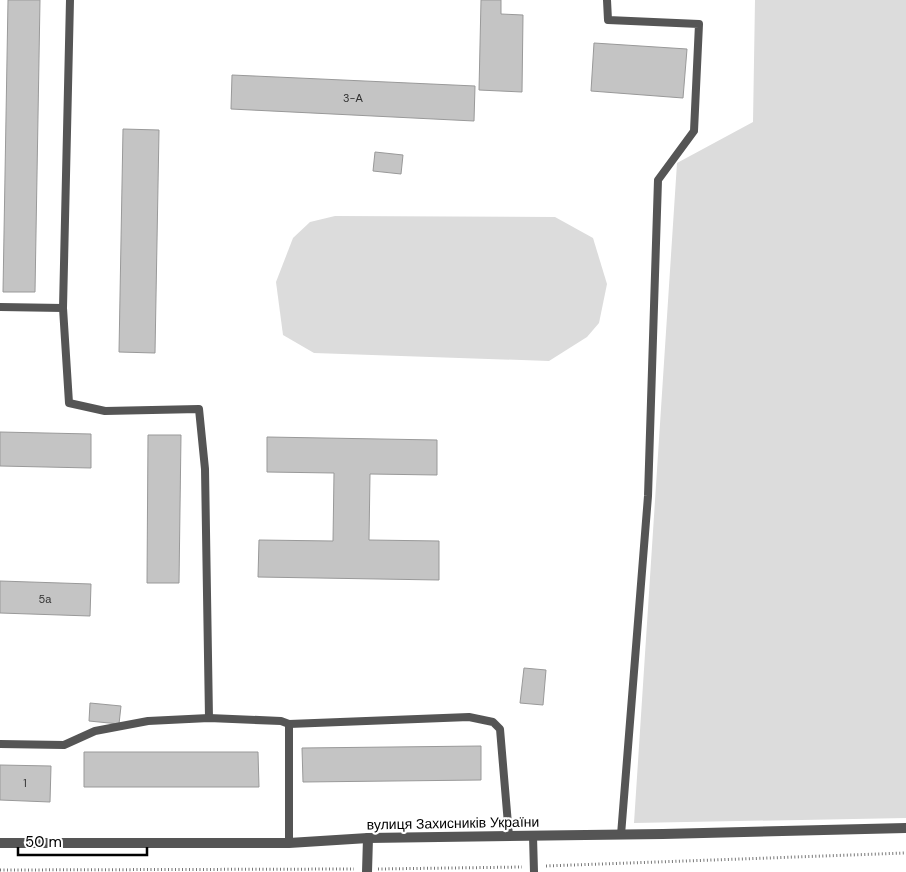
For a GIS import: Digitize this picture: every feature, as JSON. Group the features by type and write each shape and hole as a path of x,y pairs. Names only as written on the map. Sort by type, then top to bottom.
{"street":[{"name":"вулиця Захисників України","path":"0,843 289,843 368,838 622,835 906,828"},
{"path":"367,871 368,838"}],"lane":[{"path":"70,0 63,308 69,403 105,411 199,409 205,469 209,718"},
{"path":"607,0 608,20 699,24 694,131 658,180 648,496 622,835"},
{"path":"0,307 63,308"},
{"path":"0,744 64,745 95,731 148,720 209,718 281,721 289,724 469,717 493,722 500,730 509,836"},
{"path":"289,724 289,843"},
{"path":"533,836 534,869"}],"path":[{"path":"0,870 367,871 476,868 534,869 906,853"}],"shaded area":[{"path":"755,0 906,0 906,818 634,823 677,163 753,122"},
{"path":"335,216 555,217 593,238 607,284 599,323 587,337 549,361 314,353 283,335 276,282 293,238 310,222"}],"building":[{"path":"8,0 40,0 35,292 3,292"},
{"path":"481,0 501,0 501,14 523,15 522,92 479,90"},
{"path":"594,43 687,49 683,98 591,91"},
{"path":"232,75 475,86 474,121 231,109"},
{"path":"123,129 159,130 155,353 119,352"},
{"path":"375,152 403,155 401,174 373,171"},
{"path":"0,432 91,434 91,468 0,466"},
{"path":"148,435 181,435 179,583 147,583"},
{"path":"267,437 437,440 437,475 370,474 369,540 439,541 439,580 258,577 259,540 333,541 334,473 267,472"},
{"path":"0,581 91,584 90,616 0,613"},
{"path":"524,668 546,670 543,705 520,703"},
{"path":"90,703 121,706 119,724 89,721"},
{"path":"481,746 481,780 303,782 302,748"},
{"path":"84,752 258,752 259,787 84,787"},
{"path":"0,765 51,766 50,802 0,800"}]}
